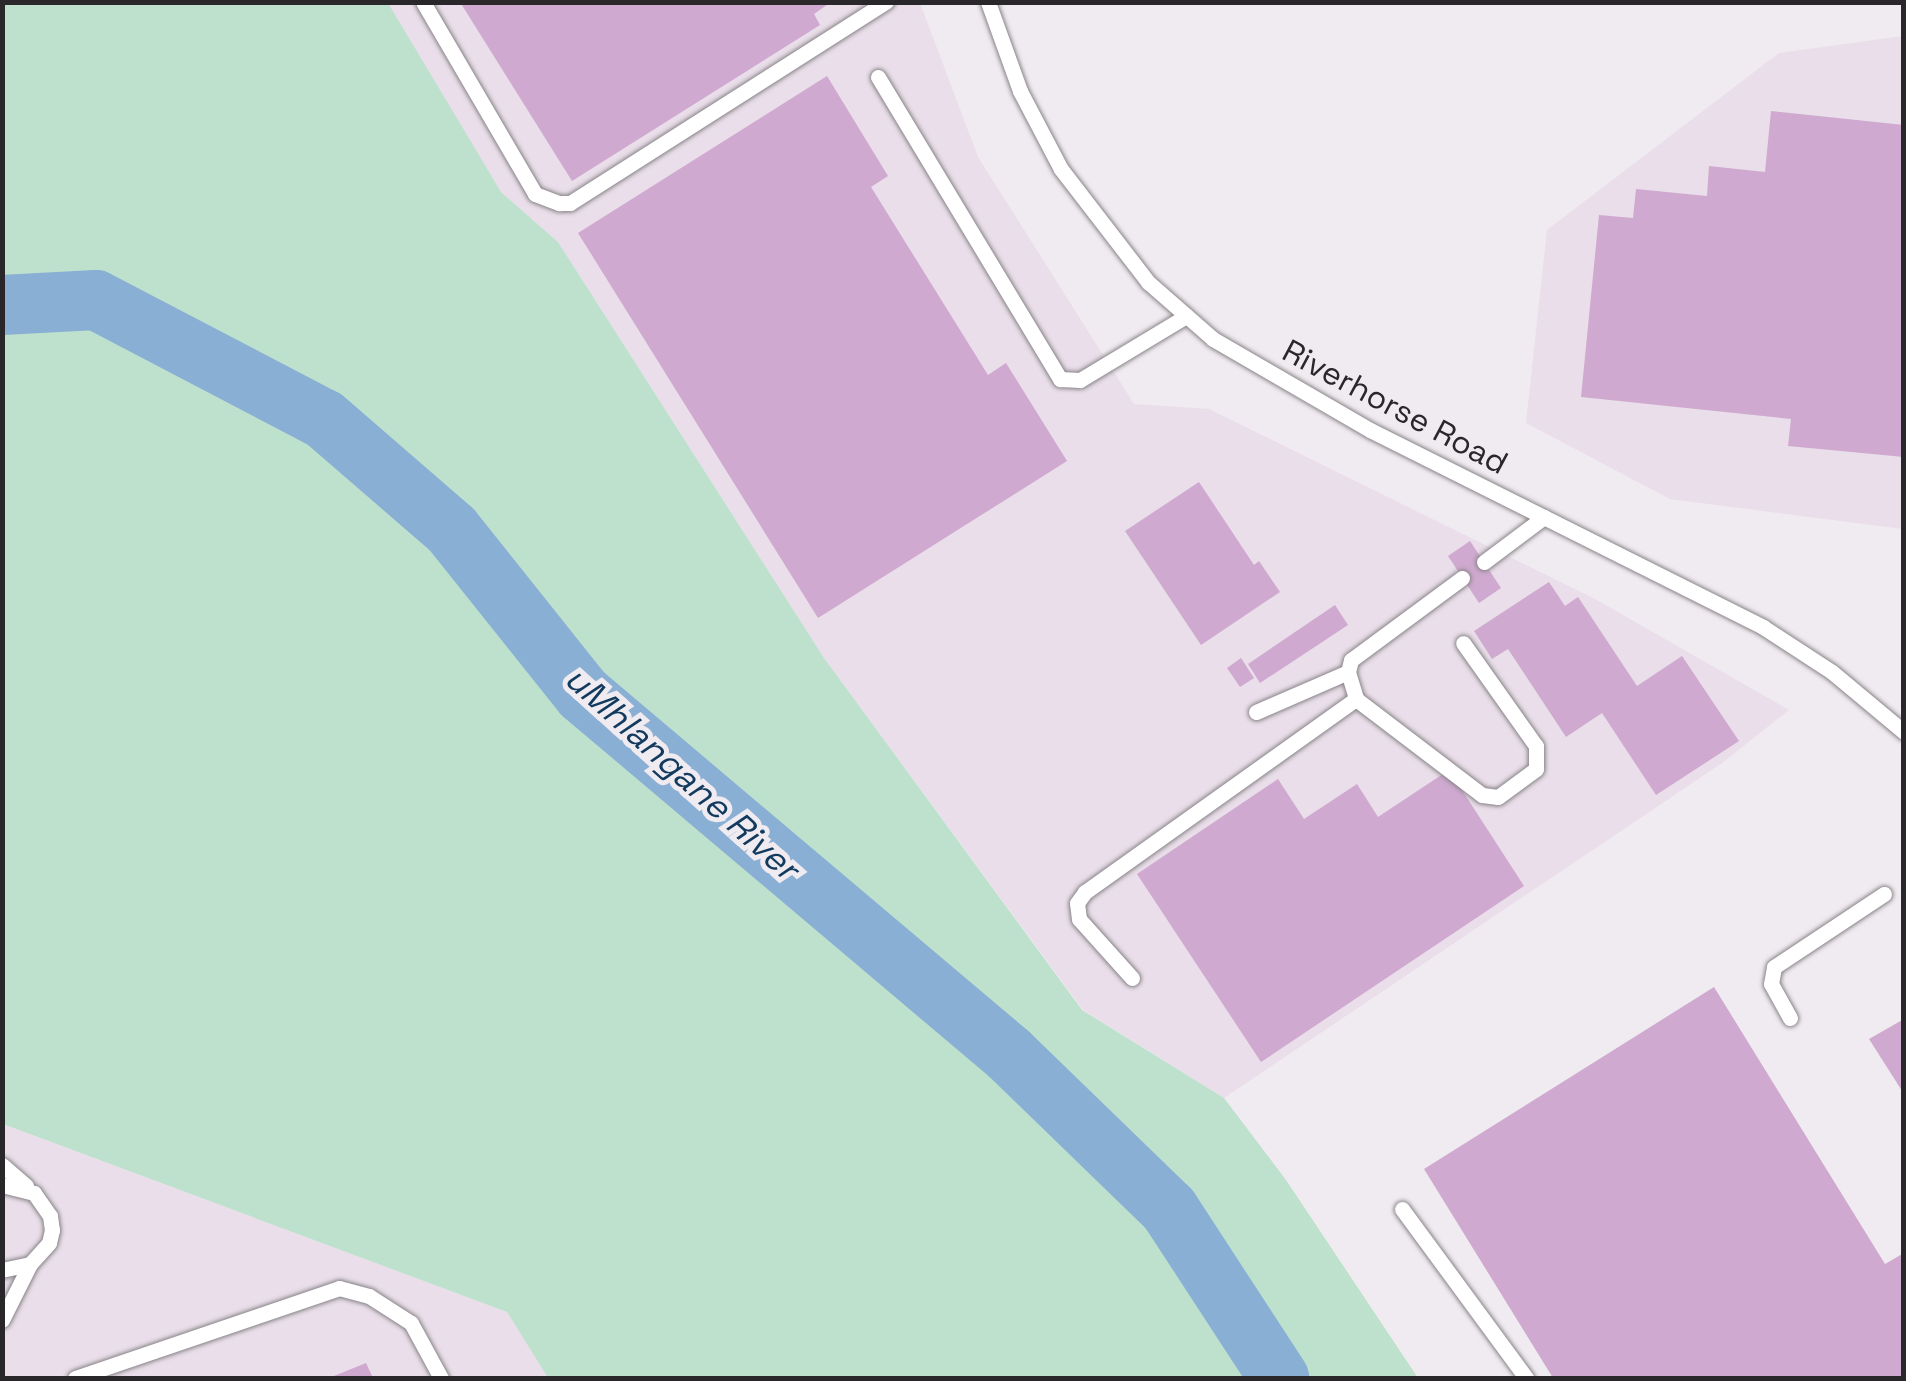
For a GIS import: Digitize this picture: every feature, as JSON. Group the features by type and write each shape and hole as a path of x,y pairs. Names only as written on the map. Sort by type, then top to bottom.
{"lane":[{"path":"423,2 535,194 570,203 886,2"},
{"name":"Riverhorse Road","path":"988,2 1020,91 1061,169 1148,282 1213,340 1370,430 1763,627 1832,672 1904,732"},
{"path":"878,77 1060,380 1080,380 1186,316"},
{"path":"1484,562 1544,517"},
{"path":"1462,578 1351,660 1348,672 1356,699 1482,795 1498,797 1536,768 1536,746 1463,643"},
{"path":"1256,712 1348,672"},
{"path":"1132,978 1079,919 1077,903 1085,892 1356,699"},
{"path":"1790,1018 1770,984 1774,967 1884,894"},
{"path":"2,1165 34,1193 50,1216 52,1230 49,1243 30,1264 2,1320"},
{"path":"2,1186 34,1193"},
{"path":"1402,1208 1526,1378"},
{"path":"2,1270 30,1264"},
{"path":"75,1378 339,1288 369,1296 411,1324 440,1378"}],"shaded area":[{"path":"383,3 920,3 978,157 1134,404 1209,409 1595,599 1789,710 1722,763 1224,1098 1083,1010 824,658 558,242 501,192"},
{"path":"1903,36 1903,529 1670,499 1526,423 1547,230 1779,53"},
{"path":"3,1124 507,1312 548,1378 3,1378"}],"green space":[{"path":"3,2 388,3 501,192 558,242 824,658 1082,1010 1224,1098 1286,1180 1418,1378 548,1378 507,1312 3,1124"}],"building":[{"path":"460,2 831,2 814,14 820,25 572,181"},
{"path":"827,76 888,176 871,187 988,375 1006,363 1067,461 818,618 578,233"},
{"path":"1771,111 1904,125 1904,457 1788,446 1791,419 1581,397 1599,215 1633,218 1636,189 1707,196 1709,166 1765,172"},
{"path":"1199,482 1254,565 1259,561 1280,592 1201,645 1125,531"},
{"path":"1470,541 1501,588 1479,603 1448,556"},
{"path":"1549,582 1565,606 1578,597 1637,686 1682,656 1739,741 1656,795 1602,713 1566,737 1508,649 1492,659 1474,631"},
{"path":"1335,605 1348,625 1260,683 1248,664"},
{"path":"1241,658 1254,678 1240,687 1227,668"},
{"path":"1449,770 1524,886 1261,1062 1137,874 1278,779 1304,819 1357,784 1378,817"},
{"path":"1714,987 1885,1264 1904,1253 1904,1378 1553,1378 1424,1169"},
{"path":"1904,1019 1904,1094 1869,1039"},
{"path":"366,1363 373,1378 329,1378"}],"waterway":[{"name":"uMhlangane River","path":"2,305 96,300 324,419 452,530 583,694 1009,1054 1169,1209 1279,1378"}]}
